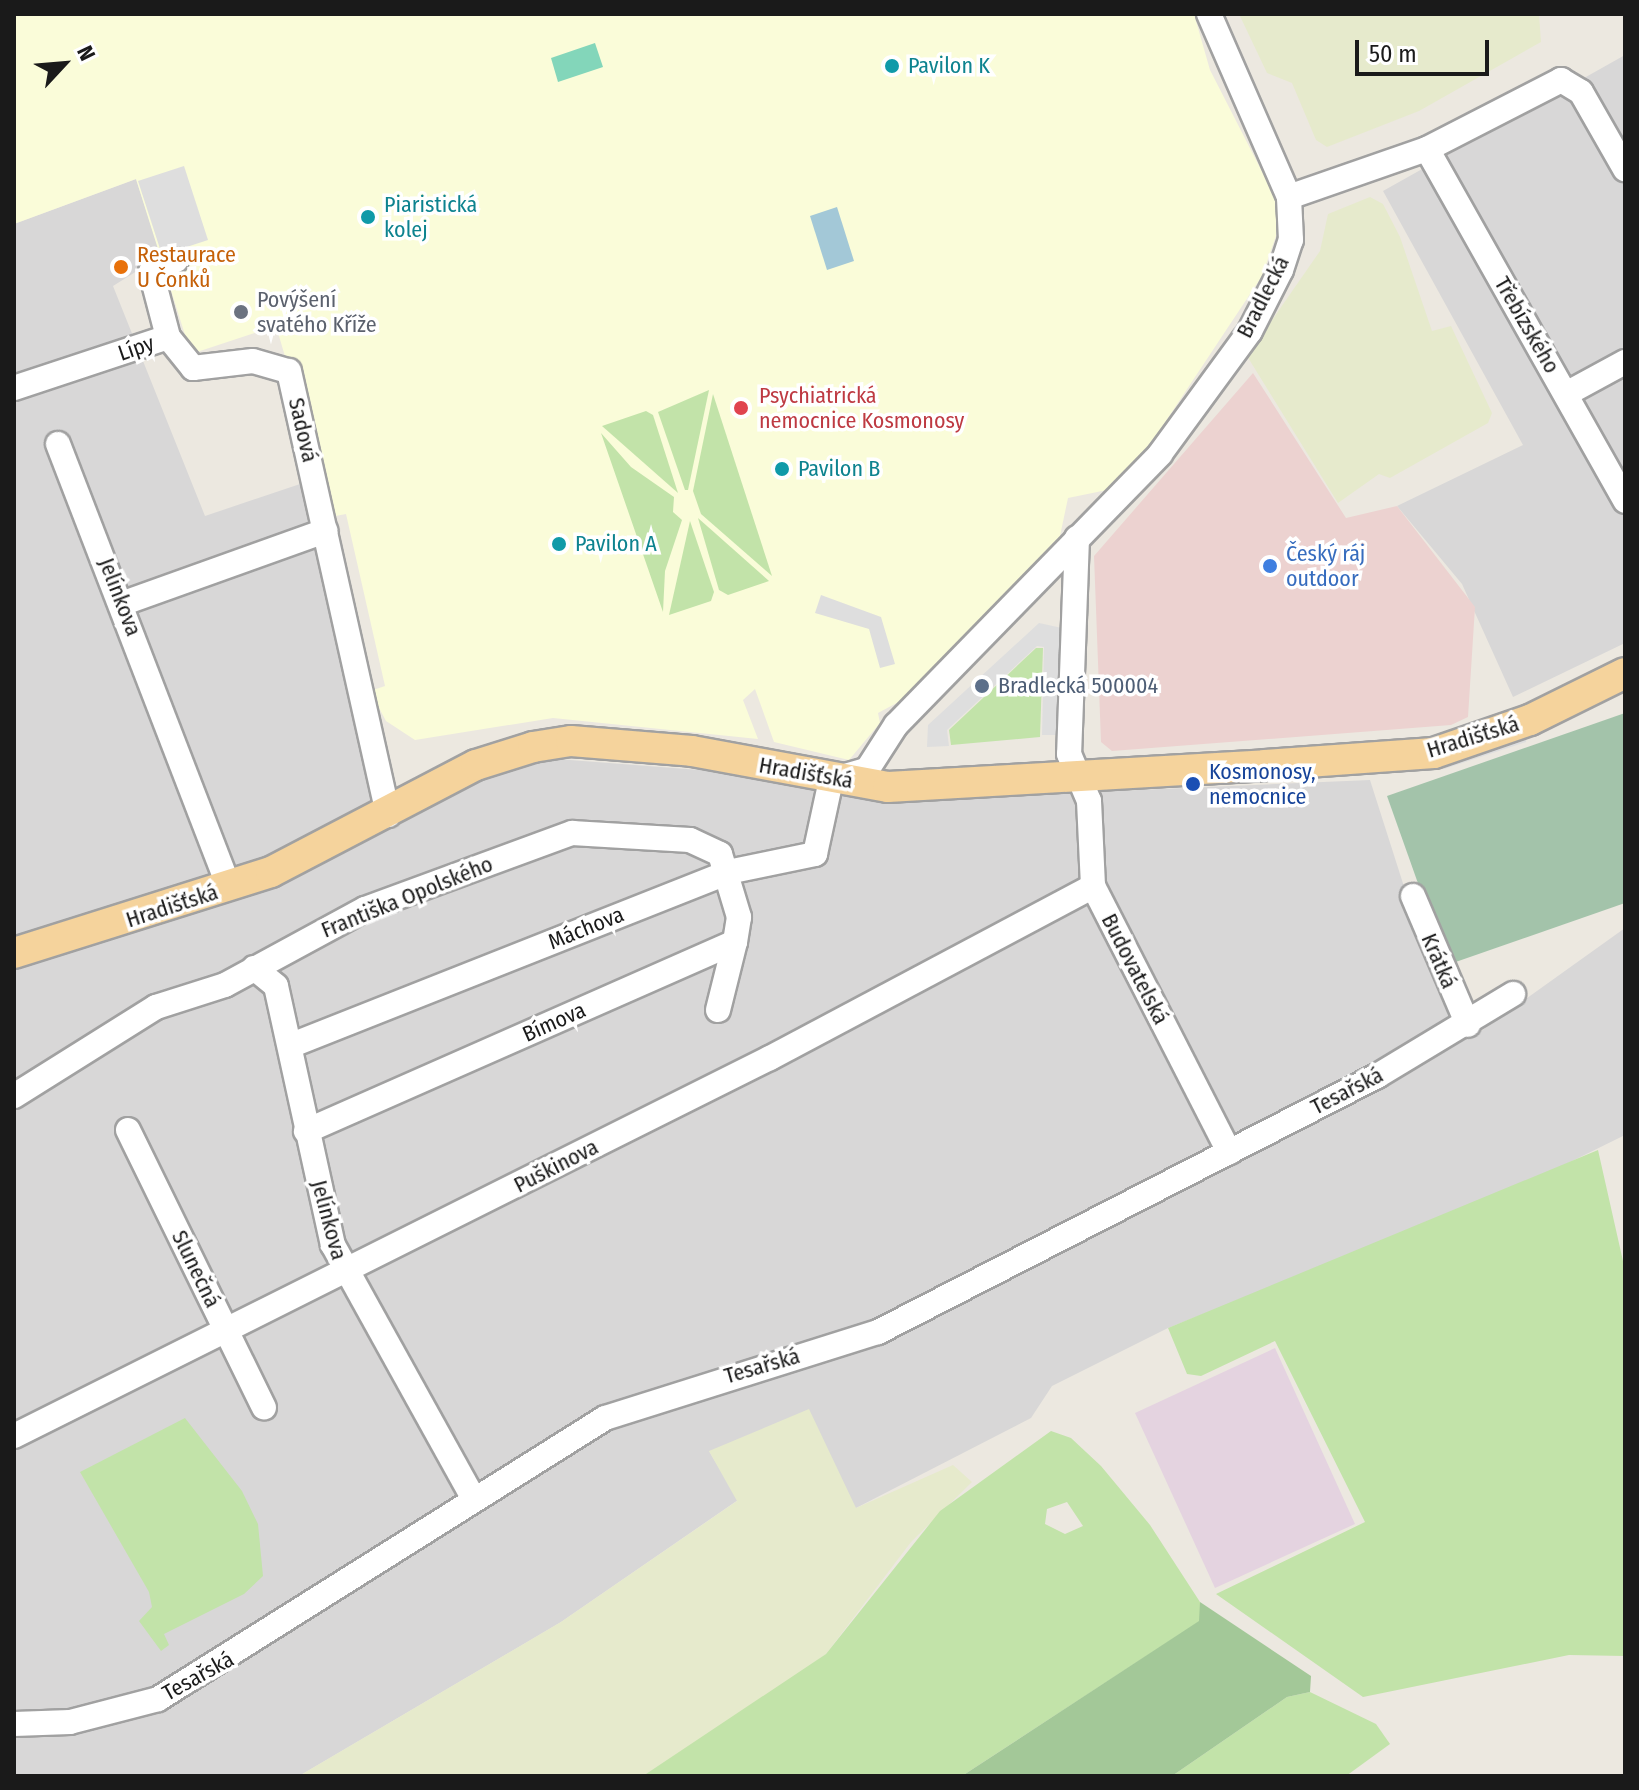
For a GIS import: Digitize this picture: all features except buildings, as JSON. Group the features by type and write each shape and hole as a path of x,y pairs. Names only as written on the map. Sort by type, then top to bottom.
{"main road":[{"name":"Hradišťská","path":"14,953 229,887 388,815 476,765 571,741 692,751 831,780 901,786 1078,776 1434,753 1530,720 1625,673"}],"street":[{"name":"Bradlecká","path":"831,780 867,770 896,725 1160,454 1250,331 1291,240 1289,197 1209,14"},
{"path":"1289,197 1427,149 1561,80 1581,92 1625,169"},
{"name":"Třebízského","path":"1427,149 1625,501"},
{"name":"Lípy","path":"14,388 168,337 151,272 176,260"},
{"name":"Sadová","path":"168,337 193,368 253,361 289,371 388,815"},
{"path":"1566,394 1625,362"},
{"name":"Jelínkova","path":"58,444 124,603 229,887"},
{"path":"124,603 325,531"},
{"path":"1077,538 1069,754 1078,776"},
{"name":"Budovatelská","path":"1078,776 1089,801 1093,886 1229,1152"},
{"name":"Máchova","path":"292,1045 728,872 815,854 831,780"},
{"name":"Františka Opolského","path":"14,1096 156,1007 254,968 365,909 572,833 690,840 720,854 728,872"},
{"path":"718,1010 739,917 728,872"},
{"name":"Puškinova","path":"14,1436 228,1334 1093,886"},
{"name":"Krátká","path":"1413,896 1468,1025"},
{"name":"Bímova","path":"306,1131 735,942"},
{"name":"Jelínkova","path":"254,968 276,986 292,1045 306,1131 344,1273 474,1499"},
{"name":"Tesařská","path":"14,1724 70,1722 158,1699 474,1499 639,1403 878,1332 1468,1025 1513,994"},
{"name":"Slunečná","path":"128,1130 264,1408"}],"shaded area":[{"name":"Psychiatrická nemocnice Kosmonosy","path":"14,14 1194,14 1210,70 1276,199 1276,236 1262,276 1144,454 1107,490 1068,498 1060,536 904,699 878,713 880,723 849,760 774,742 755,689 743,700 758,739 553,718 415,740 386,721 370,691 385,686 346,514 330,517 297,360 287,363 276,326 191,354 136,179 14,224"},
{"path":"1239,14 1539,14 1541,42 1419,111 1327,147 1316,140 1292,83 1267,73"},
{"path":"1625,55 1625,643 1513,697 1462,584 1397,506 1523,445 1383,191"},
{"path":"184,166 208,240 162,255 138,181"},
{"path":"136,179 161,256 113,286 205,516 306,482 377,797 271,857 14,937 14,224"},
{"path":"1370,197 1383,204 1400,237 1432,331 1451,326 1492,413 1488,423 1390,478 1379,474 1338,503 1247,356 1320,251 1328,214"},
{"name":"Český ráj outdoor","path":"1253,373 1346,518 1397,506 1475,607 1468,717 1451,725 1112,751 1101,742 1094,556"},
{"path":"821,595 881,617 895,664 880,668 869,629 815,613"},
{"name":"Bradlecká 500004","path":"1039,623 1062,628 1062,735 1042,735 1044,647 1037,646 947,730 949,746 927,747 928,725"},
{"path":"1625,713 1625,903 1447,965 1387,796"},
{"path":"1527,731 1526,742 1444,769 1438,763"},
{"path":"557,759 765,775 885,801 1370,780 1422,943 1470,1039 1625,928 1625,1135 1499,1197 1168,1328 1052,1386 1031,1418 856,1508 709,1451 738,1500 561,1622 299,1776 14,1776 14,965 247,894 499,773"},
{"path":"1275,1348 1355,1524 1215,1588 1135,1413"},
{"path":"809,1409 856,1508 953,1465 972,1482 911,1542 826,1654 739,1717 643,1776 299,1776 561,1622 737,1501 709,1451"},
{"path":"1200,1602 1311,1676 1310,1692 1287,1697 1172,1776 962,1776 1199,1621"}],"green space":[{"path":"595,43 603,67 558,82 551,58"},
{"path":"709,390 688,490 685,490 658,412"},
{"path":"713,394 772,576 701,514 693,491"},
{"path":"646,411 653,415 678,493 602,426"},
{"path":"601,433 631,467 674,497 673,512 682,520 665,571 663,612"},
{"path":"698,518 769,581 728,595 719,590"},
{"path":"690,521 714,592 711,601 669,615"},
{"path":"1036,648 1043,648 1040,737 951,745 949,730"},
{"path":"1598,1150 1625,1270 1625,1656 1569,1655 1363,1697 1216,1594 1365,1522 1275,1341 1201,1376 1187,1374 1168,1328"},
{"path":"185,1418 242,1491 258,1524 263,1576 244,1594 164,1634 169,1645 161,1651 139,1621 152,1607 149,1592 80,1472"},
{"path":"1051,1431 1071,1438 1101,1466 1150,1525 1200,1602 1200,1621 962,1776 643,1776 826,1654 940,1511","holes":["1067,1502 1083,1526 1065,1534 1045,1524 1047,1509"]},
{"path":"1310,1692 1376,1724 1390,1744 1346,1776 1172,1776 1287,1697"}],"water":[{"path":"837,207 854,261 827,270 810,216"}],"place":[{"name":"Pavilon K","path":"892,66"},
{"name":"Piaristická kolej","path":"368,217"},
{"name":"Restaurace U Čonků","path":"121,267"},
{"name":"Povýšení svatého Kříže","path":"241,312"},
{"name":"Psychiatrická nemocnice Kosmonosy","path":"741,408"},
{"name":"Pavilon B","path":"782,469"},
{"name":"Pavilon A","path":"559,544"},
{"name":"Český ráj outdoor","path":"1270,566"},
{"name":"Bradlecká 500004","path":"982,686"},
{"name":"Kosmonosy, nemocnice","path":"1193,784"}]}
